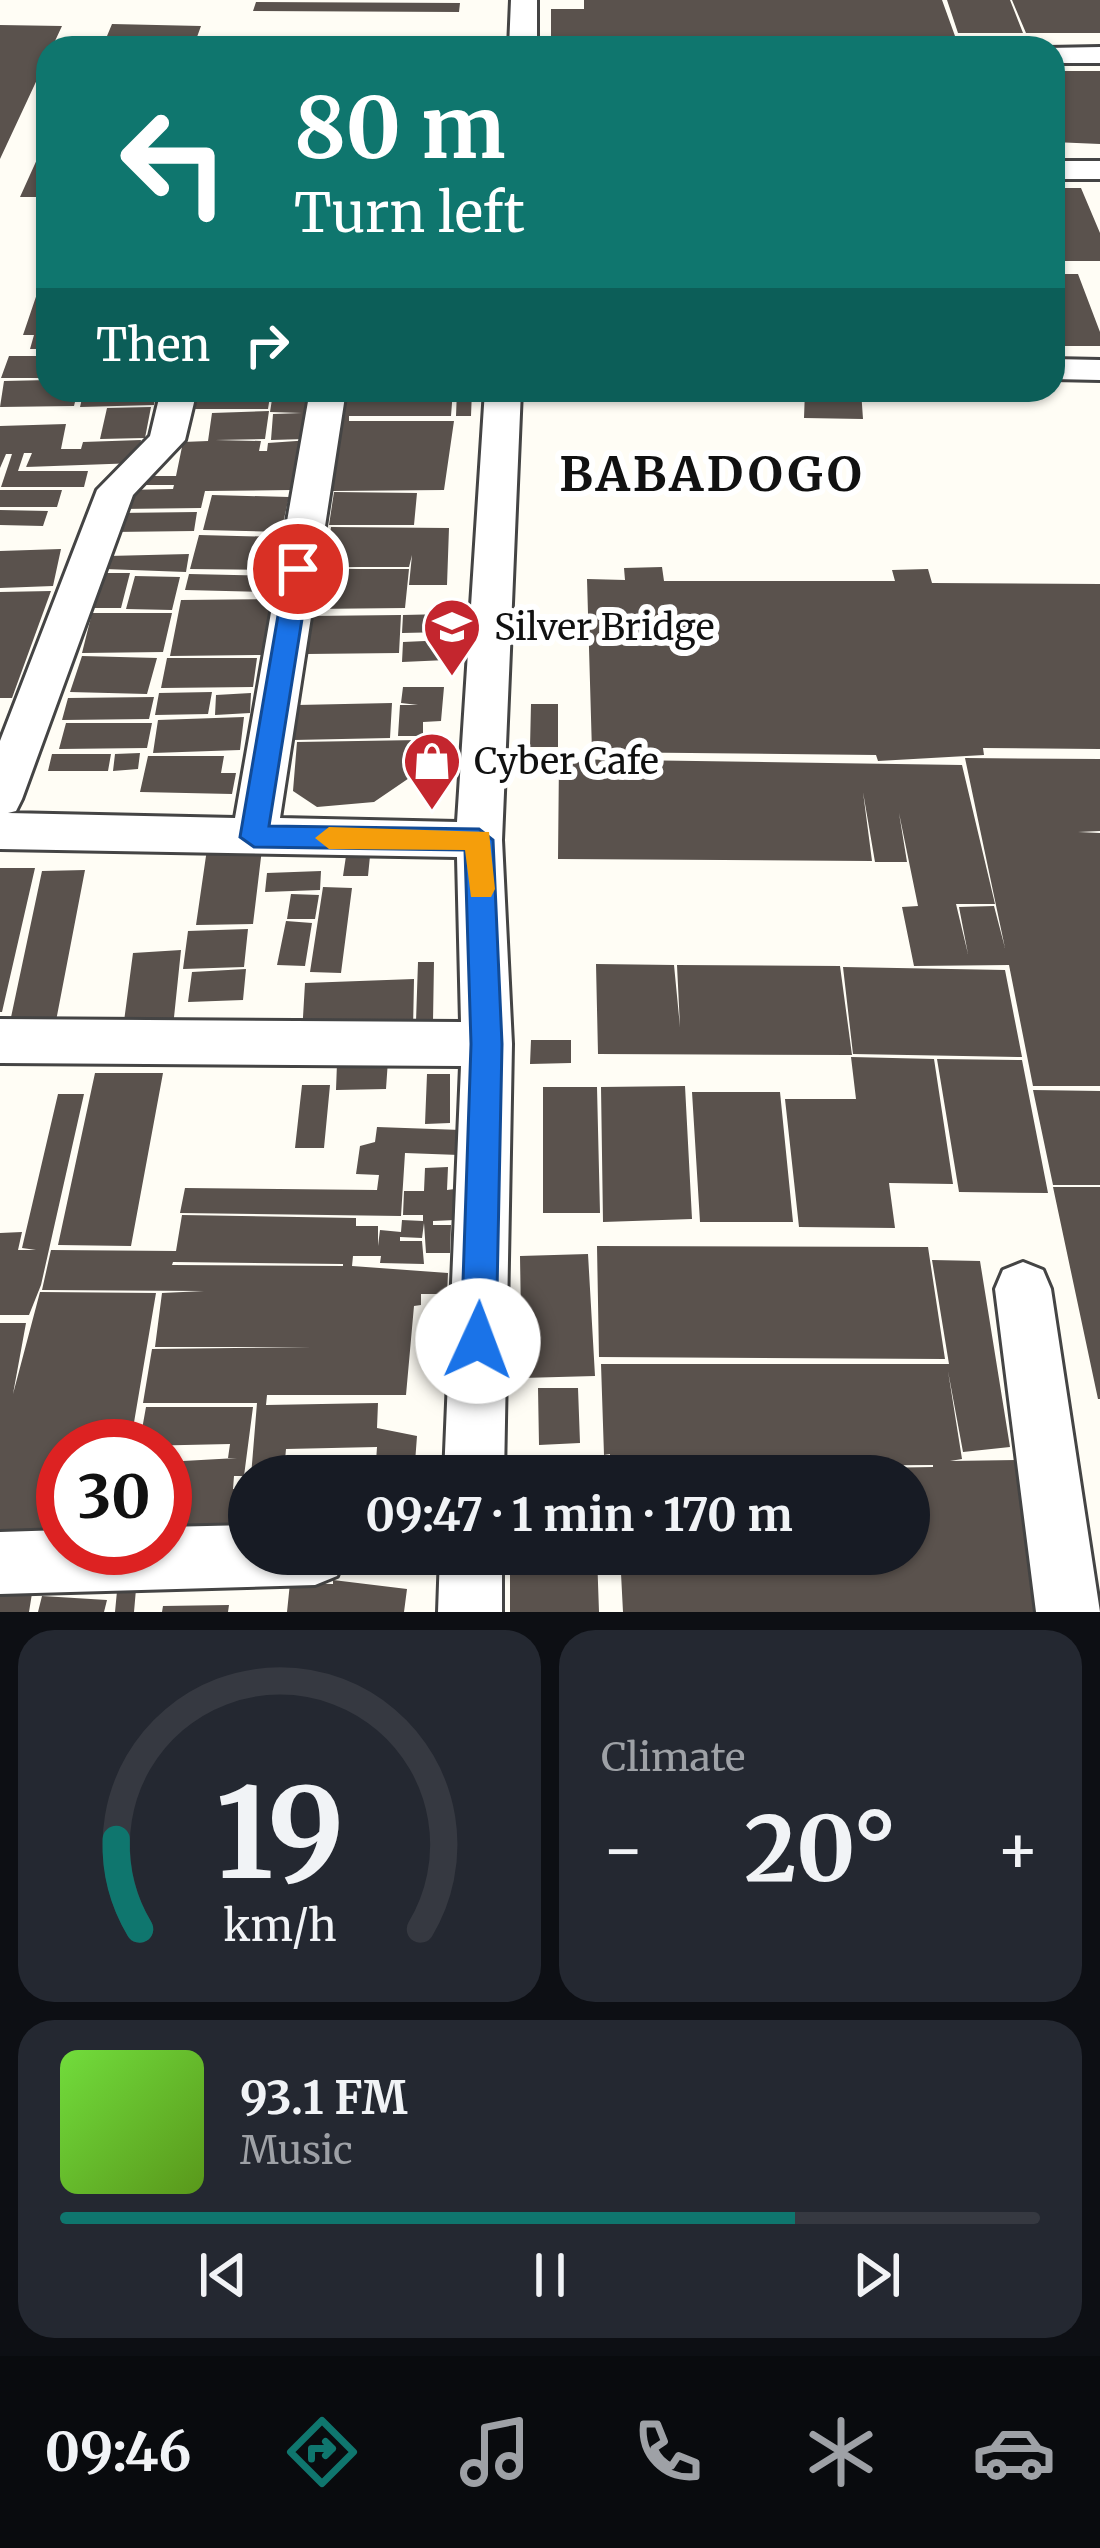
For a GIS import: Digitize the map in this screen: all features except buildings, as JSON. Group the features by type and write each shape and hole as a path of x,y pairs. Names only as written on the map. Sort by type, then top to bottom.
{"street":[{"path":"523,36 524,0"},
{"path":"1065,55 1100,55"},
{"path":"1065,170 1100,170"},
{"path":"1065,369 1100,370"},
{"path":"0,799 116,490 167,440 176,402"},
{"path":"254,837 326,402"},
{"path":"475,1455 487,1044 479,840 502,402"},
{"path":"0,831 479,840"},
{"path":"0,1041 487,1044"},
{"path":"1023,1289 1068,1612"},
{"path":"0,1564 228,1557"},
{"path":"470,1612 471,1575"}],"slow traffic":[{"path":"329,838 479,840 481,889"}],"place":[{"name":"Silver Bridge","path":"452,678"},
{"name":"Cyber Cafe","path":"432,812"}],"district":[{"name":"BABADOGO","path":"712,474"}],"route":[{"path":"298,569 254,837 479,840 487,1044 478,1341"}]}
